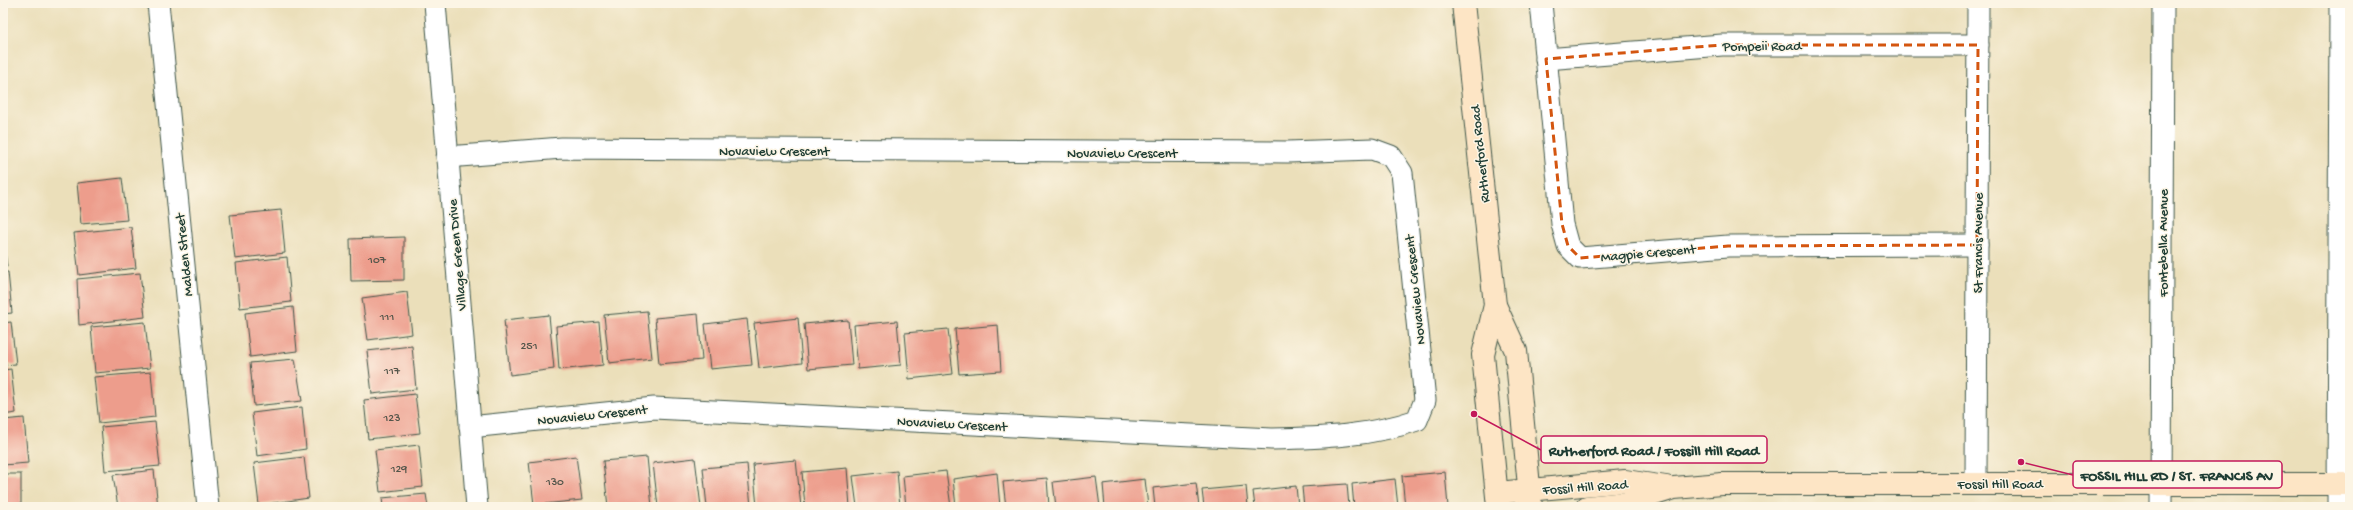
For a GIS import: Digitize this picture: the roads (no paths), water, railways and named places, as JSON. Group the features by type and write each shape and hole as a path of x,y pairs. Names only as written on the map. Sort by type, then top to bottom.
{"street":[{"name":"Malden Street","path":"158,3 208,507"},
{"name":"Village Green Drive","path":"435,3 477,507"},
{"name":"Rutherford Road","path":"1463,3 1495,305 1516,352 1530,499"},
{"name":"Magpie Crescent","path":"1541,3 1562,224 1568,246 1580,258 1728,246 1977,245"},
{"name":"St Francis Avenue","path":"1976,483 1978,3"},
{"name":"Fontebella Avenue","path":"2161,507 2163,3"},
{"path":"2338,507 2344,484 2340,3"},
{"name":"Pompeii Road","path":"1546,59 1722,45 1978,46"},
{"name":"Novaview Crescent","path":"447,158 562,148 1232,152 1372,149 1391,156 1402,173 1424,400 1417,420 1393,428 1322,438 1286,439 654,408 470,427"},
{"name":"Rutherford Road","path":"1495,305 1483,355 1497,500"},
{"name":"Fossil Hill Road","path":"1497,500 1530,499 1625,481 1674,488"},
{"name":"Fossil Hill Road","path":"1587,507 1626,503 1674,488 1722,484 2344,484"}],"place":[{"name":"Rutherford Road / Fossill Hill Road","path":"1474,414"},
{"name":"FOSSIL HILL RD / ST. FRANCIS AV","path":"2021,462"}]}
